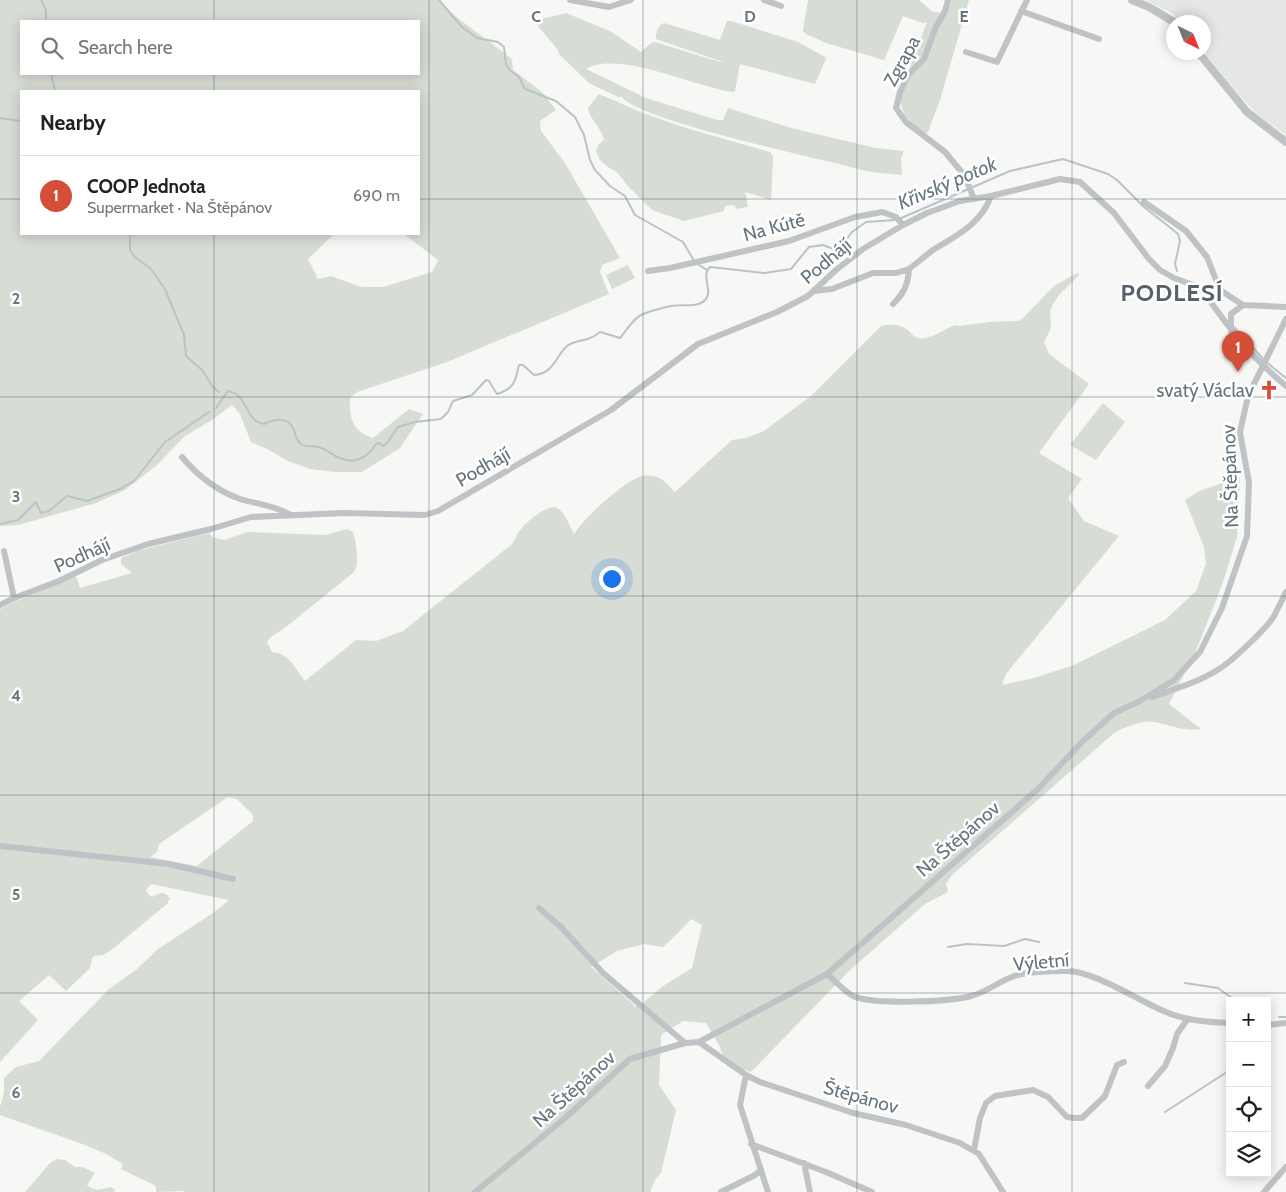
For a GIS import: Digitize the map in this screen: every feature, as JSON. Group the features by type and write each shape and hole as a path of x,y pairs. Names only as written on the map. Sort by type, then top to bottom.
{"street":[{"path":"573,0 609,7 631,0"},
{"path":"764,0 781,6"},
{"name":"Zgrapa","path":"948,0 924,60 908,75 900,92 896,108 912,128 944,152 965,176 974,199"},
{"path":"966,52 995,63 1000,59 1027,0"},
{"path":"1132,0 1166,17"},
{"path":"1021,11 1099,39"},
{"path":"1205,60 1247,112 1285,141"},
{"name":"Podhájí","path":"0,605 59,581 102,560 148,544 251,517 344,513 425,514 438,511 611,410 698,344 777,312 808,296 848,259 900,221 960,201 992,196 1060,179 1080,182 1114,213 1149,259 1160,270 1174,278 1201,288 1220,290"},
{"path":"814,292 832,289 873,273 896,273 909,269 978,219 992,196"},
{"path":"1144,202 1186,231 1207,257 1220,290 1243,305 1286,307"},
{"name":"Na Kútě","path":"648,271 670,268 789,241 854,217 882,212 900,221"},
{"path":"893,304 908,285 909,269"},
{"path":"1201,288 1231,332 1286,386"},
{"path":"1231,332 1231,314 1243,305"},
{"name":"Na Štěpánov","path":"475,1192 557,1125 630,1059 685,1043 700,1042 827,974 1039,788 1089,735 1114,713 1140,701 1174,680 1200,652 1222,608 1247,536 1249,483 1240,432 1248,396 1286,319"},
{"path":"182,458 201,476 239,498 281,509 290,514"},
{"path":"4,551 14,598"},
{"path":"1140,701 1179,688 1222,668 1273,617 1286,592"},
{"path":"0,846 169,864 233,878"},
{"path":"539,908 561,927 603,973 685,1043"},
{"name":"Výletní","path":"827,974 853,996 867,1000 907,1001 944,1000 972,996 1014,976 1067,970 1086,975 1187,1020 1226,1023"},
{"path":"1148,1086 1165,1066 1174,1048 1177,1034 1187,1020"},
{"path":"1271,1026 1286,1023"},
{"name":"Štěpánov","path":"700,1042 746,1075 760,1082 853,1112 960,1143 979,1154 1003,1192"},
{"path":"974,1150 978,1126 986,1103 995,1096 1033,1090 1048,1097 1067,1117 1082,1118 1104,1096 1117,1065 1124,1062"},
{"path":"746,1075 740,1105 768,1192"},
{"path":"751,1144 804,1163 872,1192"},
{"path":"804,1163 810,1192"},
{"path":"1264,1192 1286,1167"},
{"path":"721,1192 761,1170"}],"shaded area":[{"path":"0,0 438,0 455,16 512,59 513,70 542,92 556,110 540,121 541,131 565,163 620,258 602,265 600,272 609,294 447,362 357,392 350,398 350,411 353,423 360,432 373,438 409,409 423,414 400,448 362,472 335,472 310,469 288,461 251,442 240,414 232,405 185,436 156,466 125,490 96,503 18,525 0,526"},
{"path":"808,0 919,0 933,12 947,13 951,0 969,0 940,100 926,134 906,116 900,98 927,22 923,23 903,16 884,60 826,43 806,34 803,31"},
{"path":"1146,0 1286,0 1286,135 1259,116 1211,60 1211,15 1173,14"},
{"path":"566,13 610,31 641,52 655,42 720,62 723,62 656,39 659,28 664,23 720,40 727,21 731,21 798,42 826,59 815,84 740,64 735,91 732,92 658,72 618,64 600,64 586,69 646,98 717,120 723,120 728,108 791,128 876,148 904,151 901,159 902,175 871,172 751,143 655,115 633,105 622,97 618,97 589,83 559,54 558,50 536,24 538,20"},
{"path":"599,94 643,113 686,128 770,152 773,156 771,200 745,192 747,207 737,209 734,205 725,206 724,211 684,221 652,210 617,172 600,160 596,151 598,145 604,140 590,116 588,108"},
{"path":"628,265 635,278 612,289 606,275"},
{"path":"1077,273 1079,274 1053,304 1050,311 1051,328 1044,342 1049,354 1089,384 1039,453 1082,479 1068,498 1084,521 1119,536 1006,674 1002,685 1034,678 1074,665 1165,620 1196,591 1206,564 1204,547 1185,500 1199,491 1240,477 1237,537 1222,585 1196,651 1169,704 1201,729 1185,729 1147,722 1130,726 1114,733 951,876 946,884 948,892 925,904 849,971 751,1072 726,1064 719,1045 706,1023 683,1021 661,1035 659,1085 676,1110 661,1173 655,1180 650,1192 156,1192 156,1186 121,1169 123,1164 106,1154 0,1115 4,1092 4,1078 16,1067 39,1061 109,989 137,969 158,949 213,913 229,900 151,884 146,890 148,894 152,897 161,893 166,894 170,899 167,904 110,951 92,958 90,968 66,991 49,975 19,1001 38,1020 0,1062 0,609 76,576 80,588 132,573 121,564 121,558 140,550 209,533 212,537 224,540 248,532 326,535 347,529 353,532 356,547 357,564 354,572 267,642 272,652 284,656 292,662 305,681 356,640 376,641 403,631 511,545 519,531 532,518 543,511 553,507 560,510 574,534 586,519 605,501 634,479 642,476 657,477 675,492 732,440 746,438 764,431 811,396 881,326 898,326 905,328 917,338 927,338 955,325 1018,321 1054,286","holes":["228,797 237,799 253,815 253,821 197,866 150,857 157,852 159,844","691,919 702,925 692,968 634,1007 591,967 617,951 644,944 663,947"]},
{"path":"1103,403 1125,422 1096,460 1070,445"},
{"path":"57,1159 65,1160 75,1167 82,1167 95,1173 87,1185 92,1189 111,1187 115,1190 114,1192 25,1192 50,1163"}],"waterway":[{"path":"41,0 46,10 46,20"},
{"path":"439,0 462,27 477,38 498,42 504,47 506,65 519,77 525,89 556,101 575,117 584,135 590,160 595,170 610,186 625,196 635,215 683,242 693,259"},
{"path":"51,75 55,90"},
{"path":"0,118 20,121"},
{"name":"Křivský potok","path":"899,219 1010,171 1063,159 1108,174 1117,180 1144,207 1178,234 1180,241 1175,264 1177,271"},
{"name":"Křivský potok","path":"216,408 228,391 234,393 241,399 257,422 264,424 277,420 288,422 301,444 317,446 346,460 356,460 369,453 376,444 379,443 383,446 387,443 398,427 415,422 441,419 448,412 453,401 472,395 486,380 489,381 497,394 511,387 519,365 523,365 534,375 540,374 549,369 565,348 571,344 591,338 600,332 620,338 635,319 644,314 671,306 694,305 702,302 705,300 708,292 706,275 710,267 765,273 791,269 809,247 823,245 836,250 840,248 852,232 866,222 895,220"},
{"path":"130,235 130,250 135,257 151,269 165,289 184,335 186,356 202,370 213,387 219,392"},
{"path":"699,265 707,270"},
{"name":"Křivský potok","path":"1234,327 1266,362 1286,378"},
{"name":"Křivský potok","path":"0,524 18,520 36,502 41,513 49,511 67,496 87,501 120,489 134,481 165,442 209,412"},
{"path":"948,947 967,944 1004,946 1025,939 1039,942"},
{"path":"1185,983 1218,988 1230,997"},
{"path":"1279,1017 1286,1017"},
{"path":"1165,1112 1226,1073"}],"place":[{"name":"COOP Jednota","path":"1238,372"},
{"name":"svatý Václav","path":"1269,390"}],"district":[{"name":"PODLESÍ","path":"1172,292"}]}
